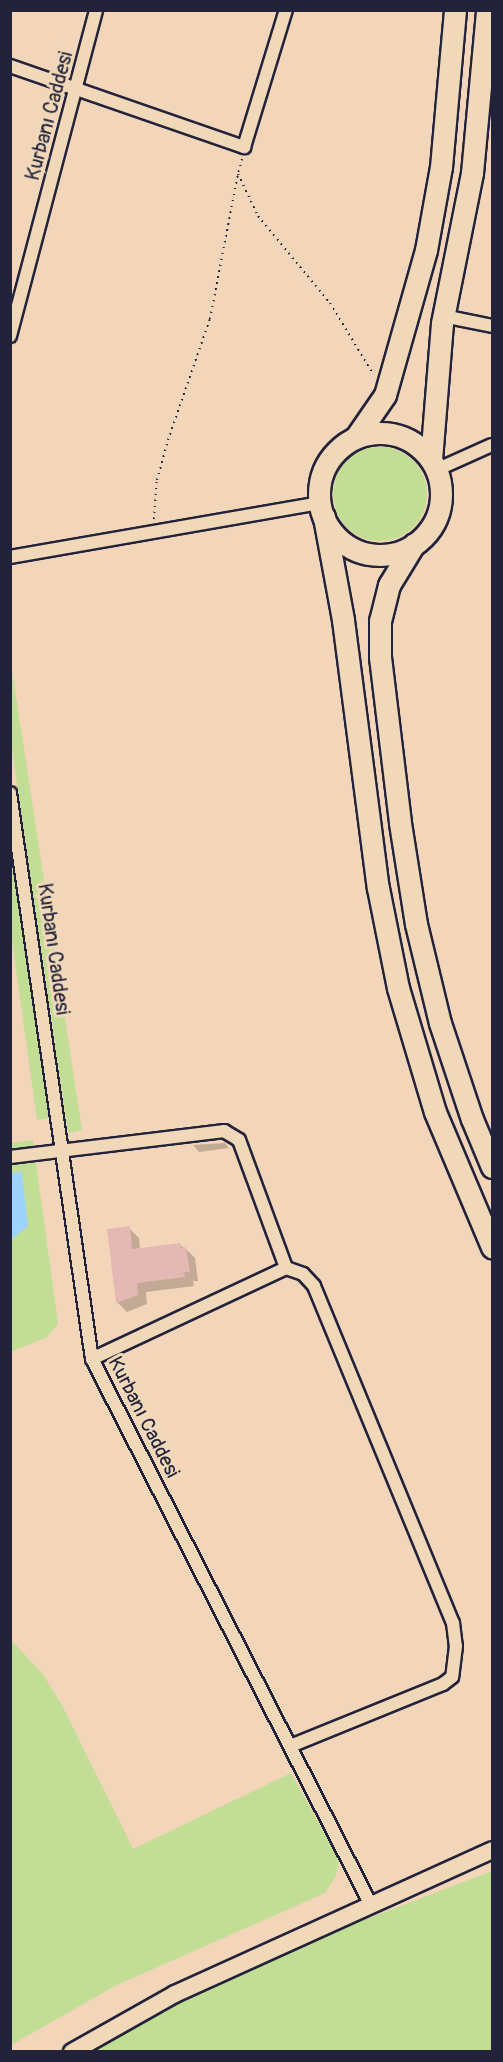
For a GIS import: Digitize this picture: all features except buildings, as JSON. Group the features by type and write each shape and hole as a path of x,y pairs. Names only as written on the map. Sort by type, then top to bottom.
{"highway":[{"path":"455,10 434,210 417,289 385,395 356,437 329,460 320,482 322,510 343,620 378,888 398,988 435,1112 492,1246"},
{"path":"487,10 472,173 443,316 434,465 440,505 431,527 414,544 389,585 380,620 380,657 400,823 416,924 437,1013 471,1119 492,1167"},
{"path":"356,437 380,433 403,437 434,465"},
{"path":"322,510 337,537 368,554 392,553 414,544"}],"street":[{"name":"Kurbanı Caddesi","path":"10,336 96,10"},
{"path":"10,66 77,87 244,147 286,10"},
{"path":"443,316 492,326"},
{"path":"434,465 492,445"},
{"path":"10,556 154,532 322,510"},
{"name":"Kurbanı Caddesi","path":"10,793 64,1151 92,1359 371,1905"},
{"path":"10,1157 224,1131 232,1133 239,1140 286,1268"},
{"path":"92,1359 286,1268 303,1274 314,1286 453,1623 456,1646 452,1677 443,1684 290,1746"},
{"path":"72,2052 175,1994 492,1850"}],"path":[{"path":"154,532 157,480 179,402 210,319 244,147"},
{"path":"238,174 258,216 330,303 385,395"}],"green space":[{"path":"380,447 398,450 413,461 424,476 427,494 424,512 413,527 398,538 380,541 362,538 347,527 336,512 333,494 336,476 347,461 362,450"},
{"path":"10,657 82,1130 68,1133 11,743"},
{"path":"11,849 50,1118 37,1120 11,934"},
{"path":"33,1140 58,1324 47,1337 11,1352 10,1143"},
{"path":"10,1639 42,1673 62,1705 133,1849 291,1773 339,1860 336,1876 325,1893 115,1986 11,2045"},
{"path":"492,1871 492,2051 86,2052 166,2005 299,1945"}],"water":[{"path":"22,1172 28,1226 11,1240 11,1173"}]}
